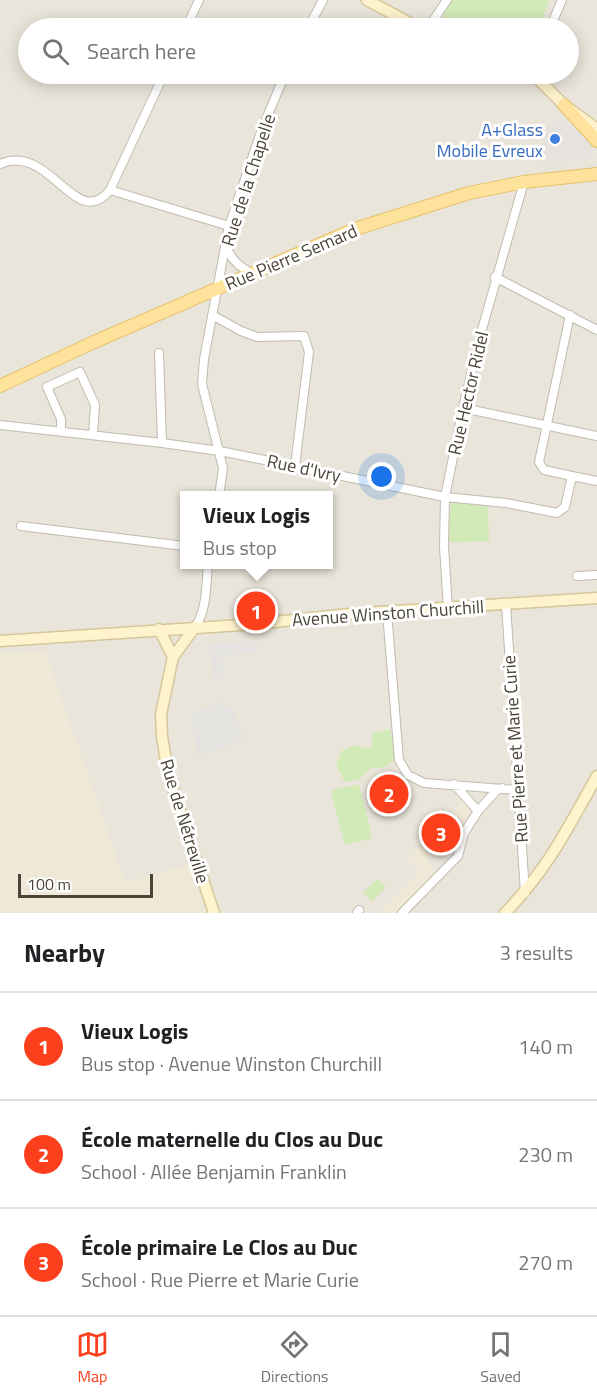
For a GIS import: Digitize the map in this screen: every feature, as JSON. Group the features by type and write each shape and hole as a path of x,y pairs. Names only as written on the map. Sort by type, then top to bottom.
{"main road":[{"path":"367,0 400,18"},
{"path":"543,84 597,141"},
{"path":"564,105 597,129"},
{"name":"Rue Pierre Semard","path":"0,386 217,288 355,229 469,193 524,182 597,174"},
{"name":"Avenue Winston Churchill","path":"0,641 597,598"},
{"name":"Rue de Nétreville","path":"195,627 173,657 161,714 162,736 166,764 214,913"},
{"path":"159,629 173,657"},
{"path":"505,913 525,893 546,865 597,776"}],"street":[{"path":"191,18 199,0"},
{"path":"313,18 323,0"},
{"path":"435,18 447,0"},
{"path":"554,18 561,0"},
{"path":"0,164 15,159 31,163 77,198 89,203 103,200 110,190 159,84"},
{"name":"Rue de la Chapelle","path":"220,491 223,468 202,384 212,315 230,226 262,129 281,84"},
{"name":"Rue Hector Ridel","path":"448,608 444,547 445,497 463,408 495,278 524,182"},
{"path":"110,190 230,226"},
{"path":"226,243 228,253 238,265 253,273"},
{"path":"495,278 597,330"},
{"path":"212,315 257,337 304,336 309,352 295,466"},
{"path":"570,315 539,462 544,470 597,481"},
{"path":"159,353 162,443"},
{"path":"61,431 62,419 47,387 80,372 95,405 93,435"},
{"path":"463,408 597,436"},
{"name":"Rue d'Ivry","path":"0,425 220,451 445,497 506,503 557,513 566,507 572,476"},
{"path":"21,526 180,546"},
{"path":"195,627 201,620 207,569"},
{"path":"577,576 597,575"},
{"name":"Rue Pierre et Marie Curie","path":"506,604 525,893"},
{"path":"387,612 399,760 408,775 424,783 518,789"},
{"path":"454,784 478,811"},
{"path":"402,913 458,856 464,833 478,811 496,791 502,788"}],"shaded area":[{"path":"0,0 597,0 597,913 0,913"},
{"path":"557,119 572,126 590,141 593,154 591,158 539,164 547,124"},
{"path":"257,641 258,652 222,656 224,678 214,680 209,644"},
{"path":"45,651 125,883 189,864 206,913 0,913 0,654"},
{"path":"224,701 226,707 233,709 244,740 198,756 191,714"},
{"path":"465,800 474,809 425,859 438,873 398,913 379,913 421,871 407,858"}],"green space":[{"path":"453,0 549,0 543,18 443,18"},
{"path":"452,502 488,507 489,541 448,542"},
{"path":"390,729 396,760 383,768 371,768 359,779 345,782 336,766 341,751 355,745 371,749 373,733"},
{"path":"359,784 372,838 345,845 331,791"},
{"path":"378,879 386,887 372,901 363,893"}],"place":[{"name":"A+Glass Mobile Evreux","path":"555,139"},
{"name":"Vieux Logis","path":"256,611"},
{"name":"École maternelle du Clos au Duc","path":"389,794"},
{"name":"École primaire Le Clos au Duc","path":"441,833"}]}
